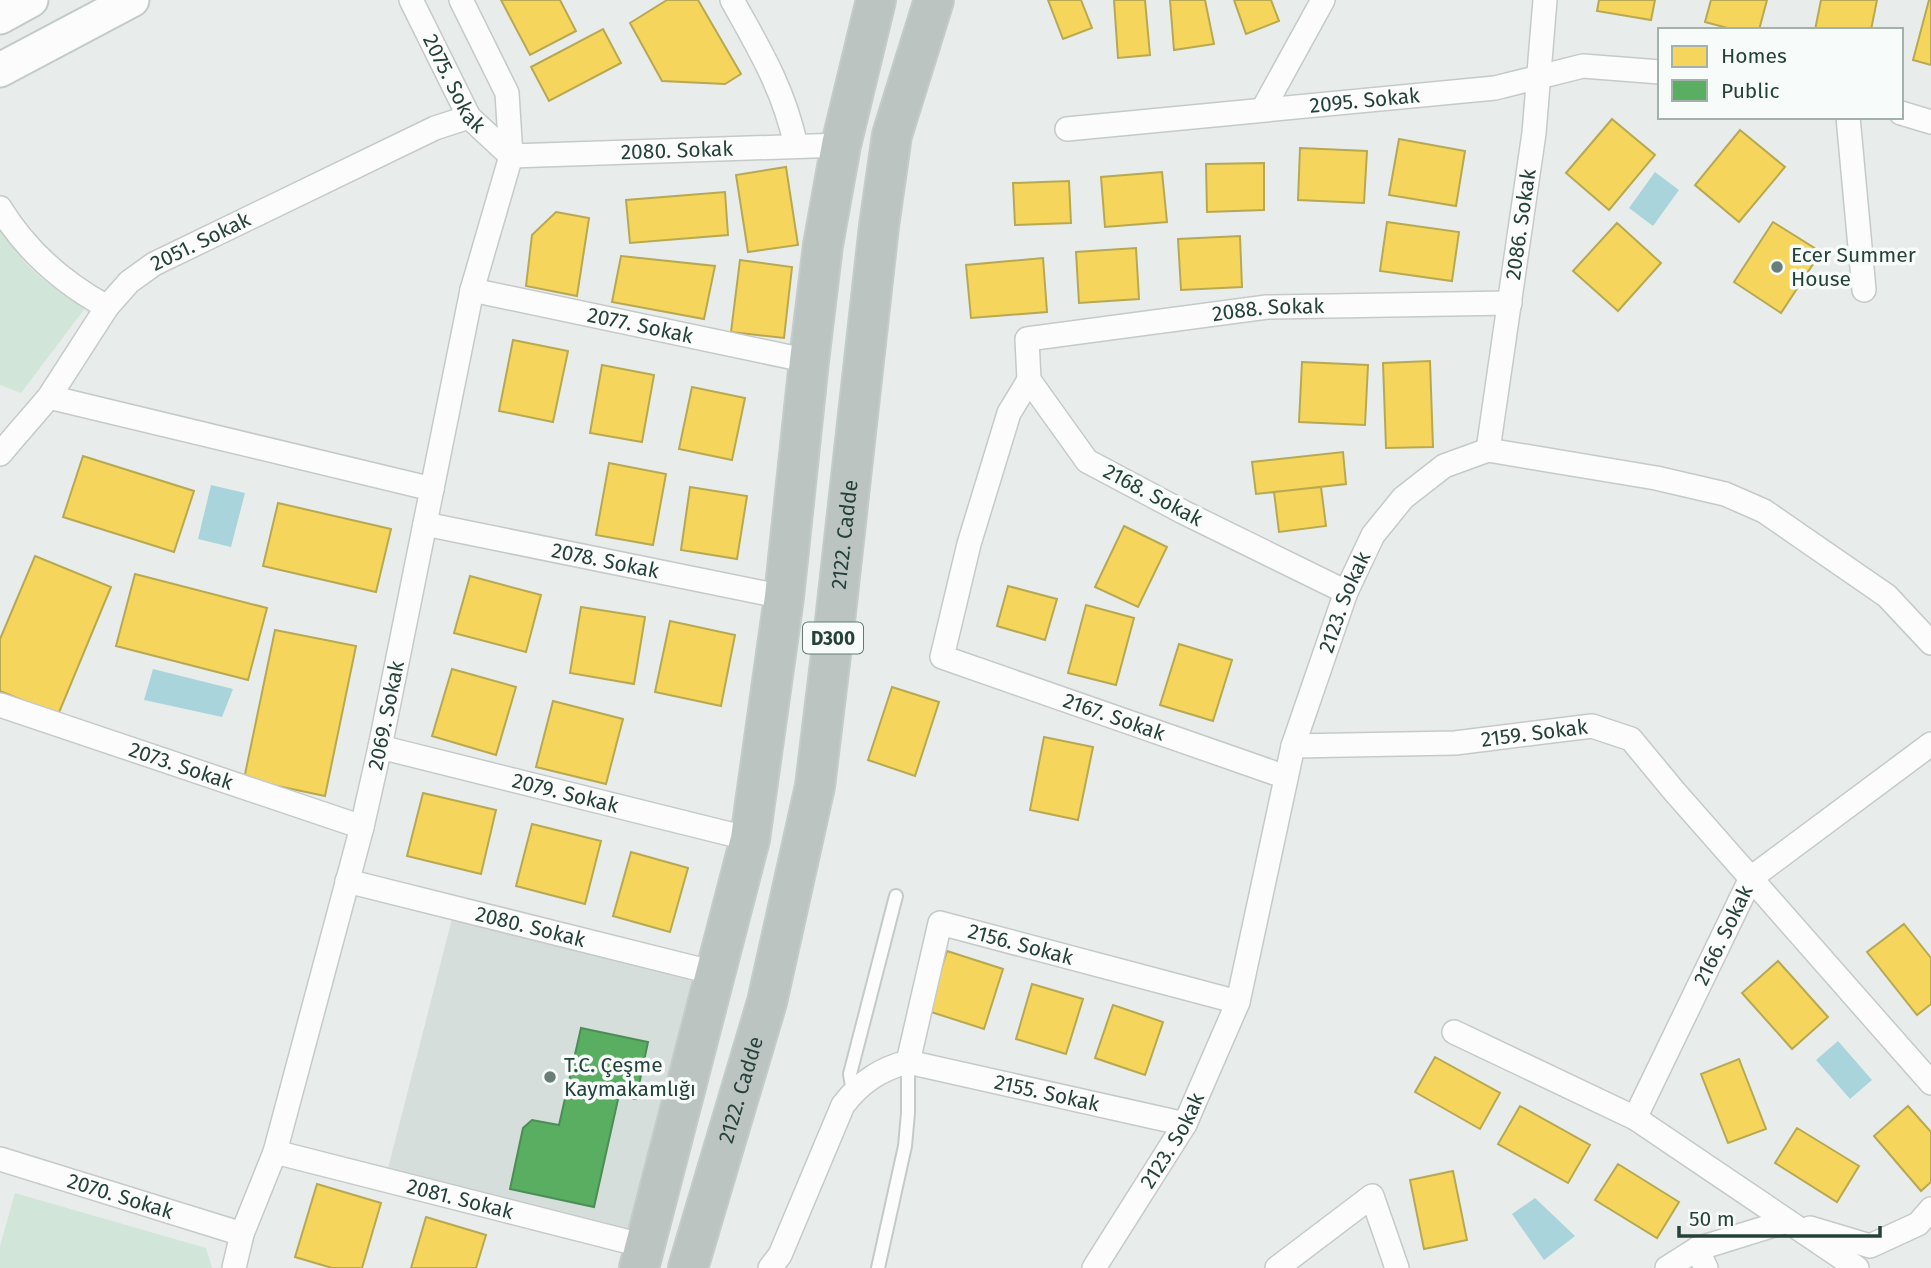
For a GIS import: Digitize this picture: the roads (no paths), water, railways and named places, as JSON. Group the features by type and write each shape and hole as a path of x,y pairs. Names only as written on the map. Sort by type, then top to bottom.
{"highway":[{"name":"D300","path":"642,1257 750,839 784,597 823,245 841,145 876,0"},
{"name":"2122. Cadde","path":"688,1268 767,1002 815,786 890,148 934,0"}],"main road":[{"path":"0,17 31,0"},
{"path":"0,70 132,0"}],"street":[{"name":"2075. Sokak","path":"411,0 469,117 511,156"},
{"name":"2069. Sokak","path":"234,1268 242,1234 275,1152 362,827 472,290 511,156 507,93 461,0"},
{"path":"732,0 771,70 786,108 796,146"},
{"path":"1263,109 1323,0"},
{"name":"2086. Sokak","path":"1488,450 1534,133 1545,0"},
{"name":"2095. Sokak","path":"1067,129 1495,88 1583,66 1658,72"},
{"path":"1903,114 1931,122"},
{"name":"2051. Sokak","path":"0,454 49,397 107,307 129,282 154,264 435,128 469,117"},
{"path":"1848,119 1864,290"},
{"name":"2080. Sokak","path":"511,156 841,145"},
{"path":"0,208 24,243 41,261 82,293 107,307"},
{"name":"2077. Sokak","path":"472,290 809,361"},
{"name":"2088. Sokak","path":"1029,380 1027,339 1267,307 1510,303"},
{"name":"2168. Sokak","path":"1029,380 1087,461 1346,592"},
{"name":"2167. Sokak","path":"1029,380 1009,413 970,544 942,657 1286,777"},
{"path":"49,397 432,489"},
{"name":"2123. Sokak","path":"1094,1268 1185,1124 1238,1002 1293,746 1346,592 1373,535 1403,498 1444,466 1488,450 1656,478 1725,494 1764,511 1887,596 1931,643"},
{"name":"2078. Sokak","path":"425,524 784,597"},
{"name":"2073. Sokak","path":"0,705 362,827"},
{"name":"2159. Sokak","path":"1293,746 1455,743 1592,726 1631,739 1931,1083"},
{"name":"2166. Sokak","path":"1635,1118 1751,878 1931,744"},
{"name":"2079. Sokak","path":"380,747 750,839"},
{"name":"2080. Sokak","path":"347,881 715,974"},
{"name":"2156. Sokak","path":"908,1062 940,923 1238,1002"},
{"path":"1454,1032 1635,1118 1857,1268"},
{"path":"770,1268 780,1255 844,1105 866,1080 881,1071 908,1062"},
{"name":"2155. Sokak","path":"908,1062 1185,1124"},
{"name":"2081. Sokak","path":"275,1152 642,1257"},
{"name":"2070. Sokak","path":"0,1159 242,1234"},
{"path":"1278,1268 1373,1196 1397,1268"},
{"path":"1667,1268 1701,1259 1787,1221 1870,1246 1918,1224 1931,1209"}],"lane":[{"path":"853,1092 850,1074 896,896"},
{"path":"878,1268 905,1146 908,1062"}],"water":[{"path":"1655,172 1679,190 1653,226 1629,208"},
{"path":"211,485 245,493 231,547 198,539"},
{"path":"153,669 233,689 222,717 144,700"},
{"path":"1838,1041 1872,1080 1850,1099 1816,1060"},
{"path":"1535,1198 1575,1236 1544,1260 1512,1214"}],"place":[{"name":"Ecer Summer House","path":"1777,267"},
{"name":"T.C. Çeşme Kaymakamlığı","path":"550,1077"}]}
